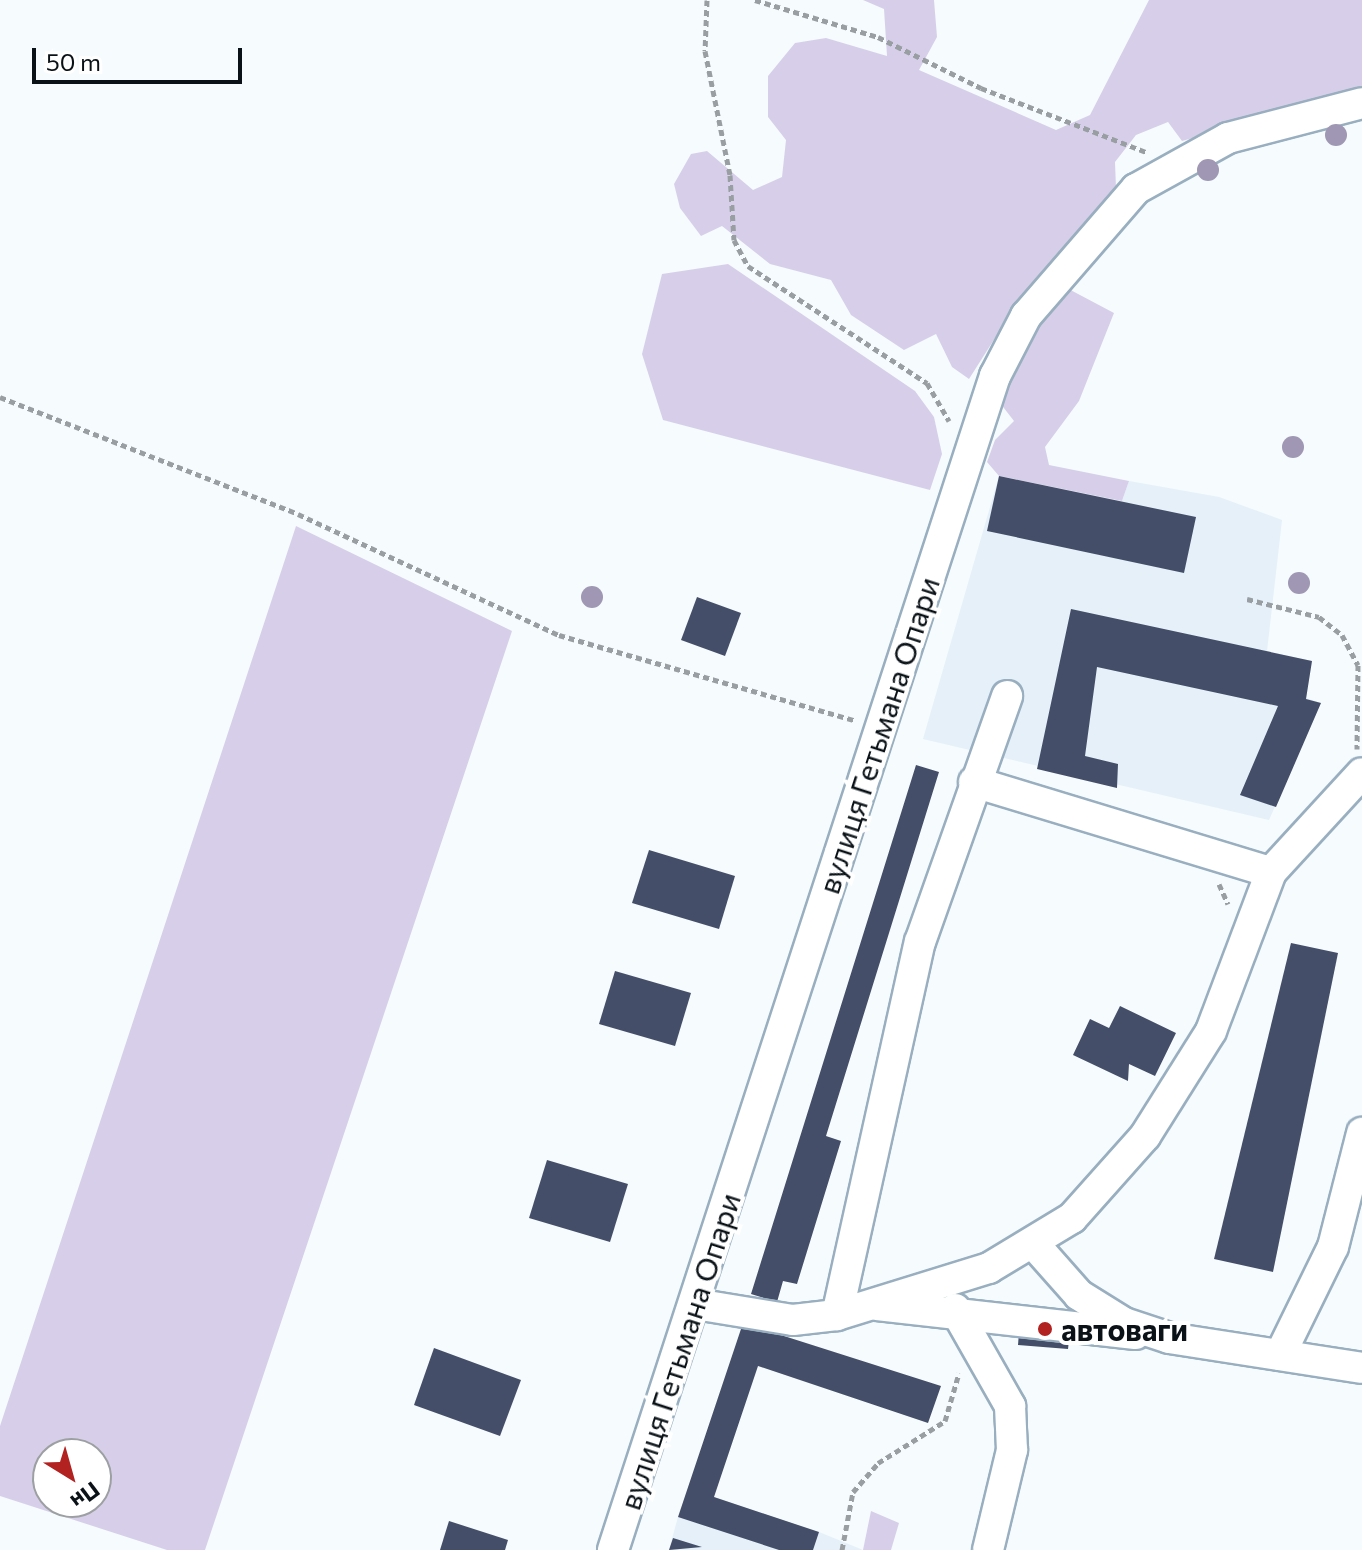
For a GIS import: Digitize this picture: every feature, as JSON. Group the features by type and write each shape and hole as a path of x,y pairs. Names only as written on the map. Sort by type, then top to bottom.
{"street":[{"name":"вулиця Гетьмана Опари","path":"613,1550 881,729 962,466 1026,316 1136,189 1178,160 1228,138 1362,103"},
{"path":"837,1315 920,942 974,782 1007,696"},
{"path":"695,1304 793,1320 837,1315 989,1268 1072,1218 1145,1136 1211,1031 1237,950 1271,872 1359,775"},
{"path":"974,782 1271,872"},
{"path":"1280,1355 1333,1247 1362,1133"},
{"path":"1033,1243 1079,1295 1169,1338"},
{"path":"939,1284 1010,1406 1012,1450 988,1550"},
{"path":"871,1304 966,1327 1169,1338 1362,1368"}],"path":[{"path":"707,0 705,51 741,253 748,266 927,383 950,422 962,466"},
{"path":"755,0 878,37 1099,139 1178,160"},
{"path":"0,397 298,514 559,635 881,729"},
{"path":"1247,599 1319,617 1342,635 1358,665 1359,775"},
{"path":"1193,848 1215,874 1237,950"},
{"path":"842,1550 853,1492 878,1463 945,1421 966,1327"}],"shaded area":[{"path":"863,0 934,0 937,37 919,70 1056,130 1090,115 1149,0 1362,0 1362,91 1182,141 1168,122 1136,135 1115,162 1116,188 1009,316 969,379 952,367 936,334 904,350 851,315 831,280 770,264 722,226 701,236 680,208 674,184 691,154 707,151 753,190 782,177 786,140 768,117 768,76 795,43 826,38 887,56 884,9"},
{"path":"728,264 915,391 934,417 942,454 930,490 663,420 642,354 662,274"},
{"path":"1063,286 1114,313 1079,401 1045,447 1049,465 1129,481 1122,501 999,476 987,462 995,440 1014,421 1000,403 1029,334"},
{"path":"999,476 1122,501 1129,481 1219,497 1282,520 1267,651 1312,661 1306,698 1321,703 1269,820 923,739"},
{"path":"296,526 512,631 205,1550 167,1550 68,1518 112,1518 112,1438 32,1438 32,1506 0,1496 0,1426"},
{"path":"714,1497 863,1550 669,1550 678,1517"},
{"path":"871,1511 899,1523 891,1550 863,1550"}],"building":[{"path":"999,476 1196,517 1184,573 987,531"},
{"path":"697,597 741,613 725,656 681,640"},
{"path":"1071,609 1312,661 1306,699 1321,703 1276,807 1240,795 1278,706 1097,667 1085,756 1118,764 1117,788 1037,769"},
{"path":"916,765 939,772 826,1136 841,1141 797,1284 783,1281 777,1302 751,1294"},
{"path":"649,850 735,876 719,929 632,903"},
{"path":"1291,943 1338,953 1273,1272 1214,1259"},
{"path":"615,971 691,993 675,1046 599,1024"},
{"path":"1120,1006 1176,1033 1155,1076 1129,1064 1128,1081 1073,1055 1090,1019 1109,1028"},
{"path":"547,1160 628,1184 610,1242 529,1218"},
{"name":"автоваги","path":"1021,1308 1072,1313 1068,1349 1018,1345"},
{"path":"743,1323 941,1386 928,1423 758,1366 714,1497 819,1532 813,1550 779,1550 678,1517"},
{"path":"434,1348 521,1380 500,1436 414,1405"},
{"path":"449,1521 508,1540 505,1550 440,1550"},
{"path":"673,1538 702,1547 669,1550"}],"place":[{"name":"автоваги","path":"1045,1329"}]}
